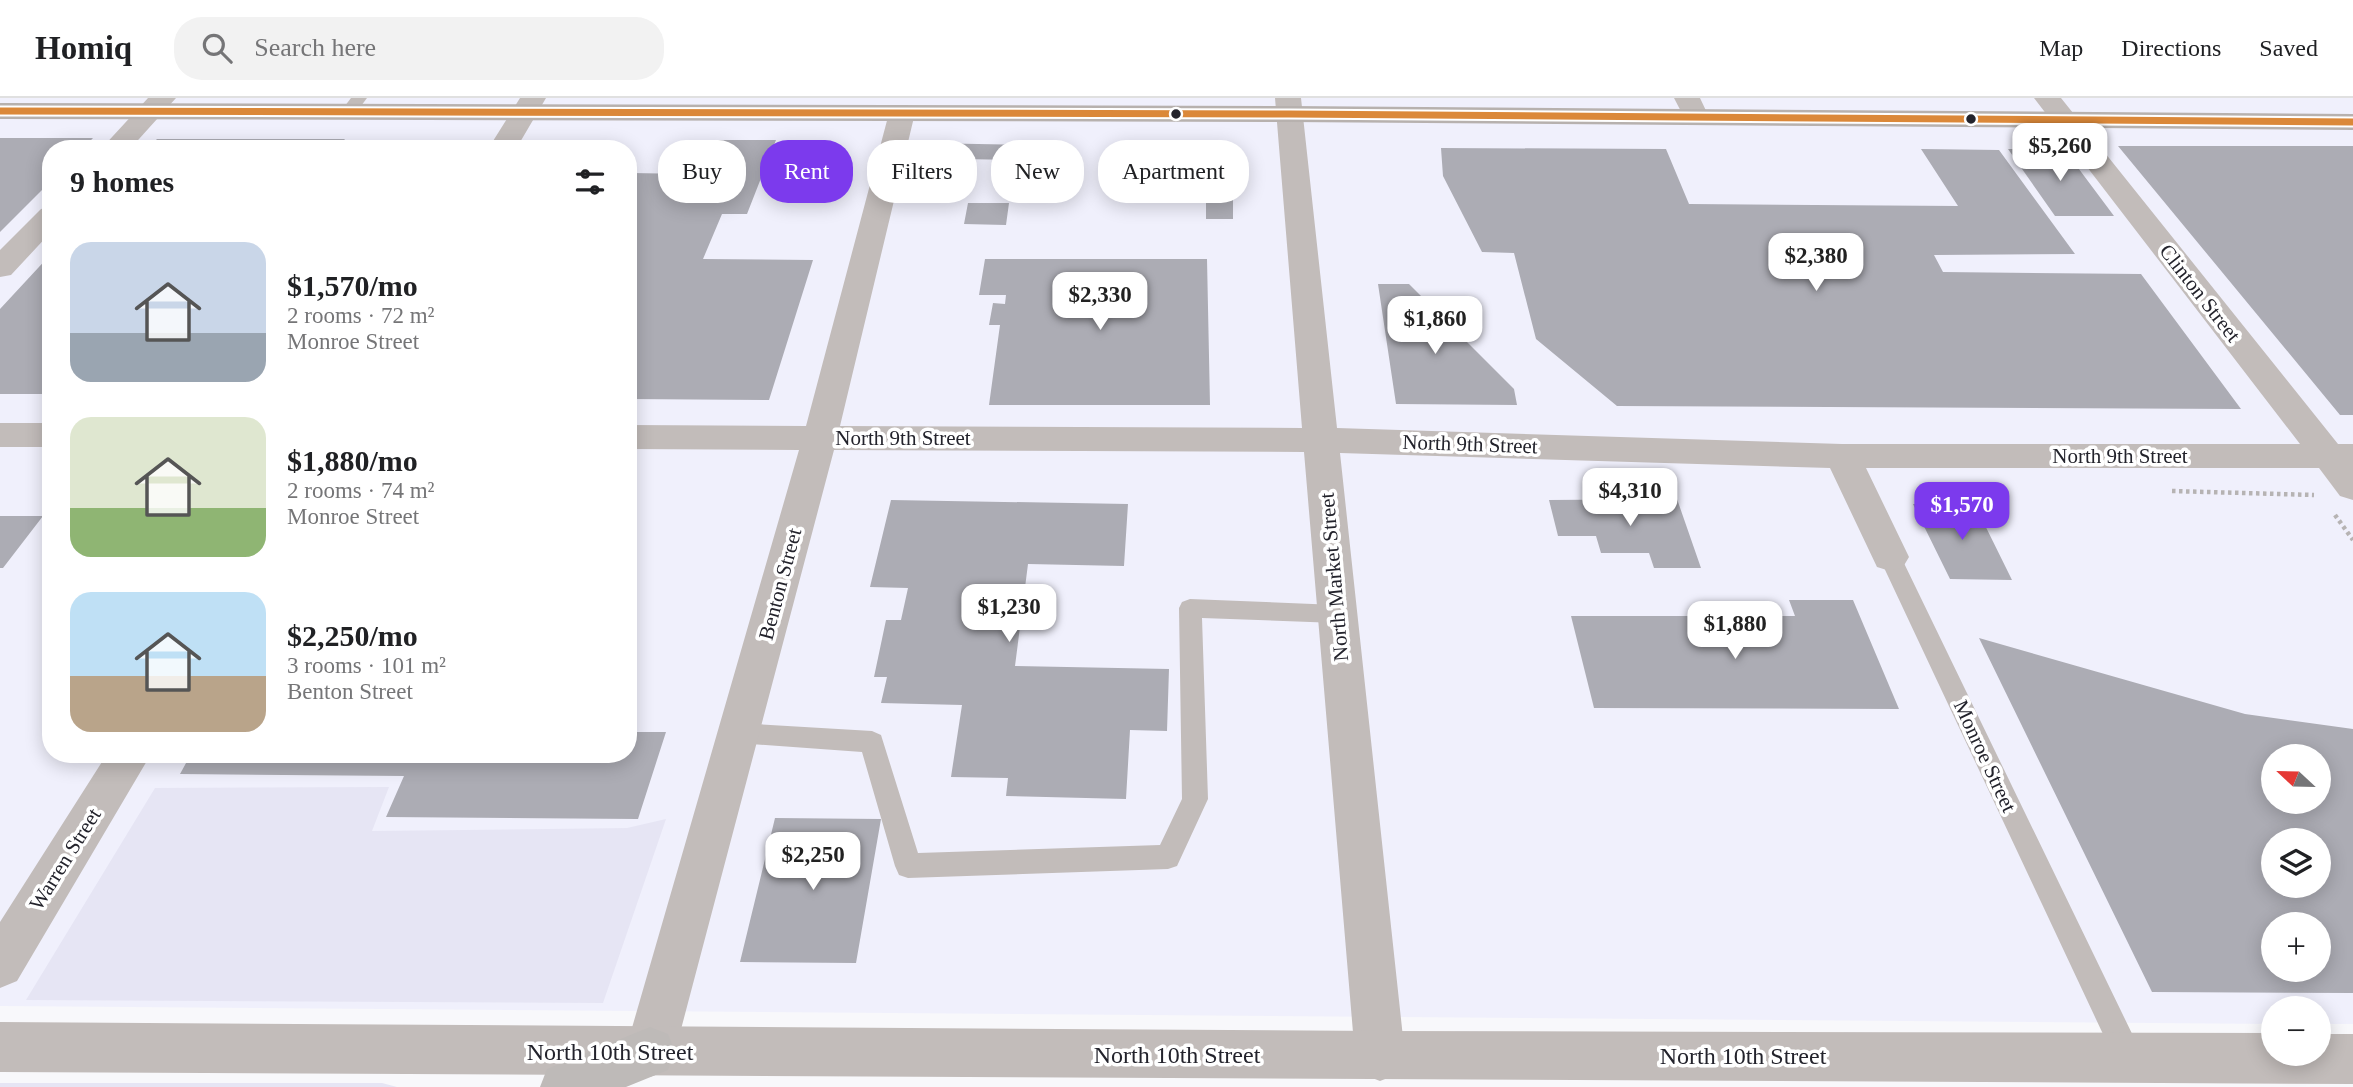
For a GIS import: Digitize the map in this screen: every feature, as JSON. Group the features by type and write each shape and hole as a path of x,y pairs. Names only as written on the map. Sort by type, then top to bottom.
{"highway":[{"path":"565,1087 650,1052"}],"main road":[{"path":"0,111 157,104 529,105 902,113 1289,106 2055,108 2353,122"}],"street":[{"path":"123,140 157,104"},
{"path":"508,140 529,105"},
{"name":"North Market Street","path":"1289,106 1380,1056"},
{"name":"Clinton Street","path":"2055,108 2341,456 2335,498"},
{"name":"Benton Street","path":"650,1052 820,438 902,113"},
{"path":"0,268 42,224"},
{"path":"0,435 42,435"},
{"name":"North 9th Street","path":"637,437 1321,440 1842,456 2341,456"},
{"name":"Monroe Street","path":"1842,456 1890,557"},
{"name":"Warren Street","path":"0,965 124,763"},
{"name":"North 10th Street","path":"0,1047 2353,1059"}],"lane":[{"name":"Monroe Street","path":"1890,557 2128,1056"},
{"path":"738,733 872,742 908,866 1168,857 1195,799 1190,608 1337,614"}],"path":[{"path":"2170,491 2309,494 2335,498 2353,540"}],"shaded area":[{"path":"0,98 2353,98 2353,1024 2331,1024 2331,996 2261,996 2261,1024 0,1006"},
{"path":"389,787 372,831 627,828 666,819 603,1003 26,1000 155,788"},
{"path":"0,1083 382,1083 397,1087 0,1087"}],"building":[{"path":"0,138 93,138 42,140 42,190 0,232"},
{"path":"157,139 345,139 344,140"},
{"path":"746,140 760,140 760,181 747,214 722,214 703,259 813,260 769,400 637,399 637,173 658,173 658,203 746,203"},
{"path":"977,144 991,144 991,159 977,159"},
{"path":"2118,146 2353,146 2353,415 2340,415"},
{"path":"1441,148 1666,149 1689,204 1958,206 1921,149 1999,150 2075,254 1934,255 1943,272 2141,274 2241,409 1617,406 1536,339 1514,253 1482,252 1443,176"},
{"path":"2008,149 2064,149 2114,216 2055,216"},
{"path":"968,203 1009,203 1006,225 964,224"},
{"path":"1206,203 1233,203 1233,219 1206,219"},
{"path":"985,259 1207,259 1210,405 989,405 1000,325 989,325 993,303 1005,304 1006,295 979,295"},
{"path":"42,264 42,394 0,394 0,309"},
{"path":"1378,284 1409,284 1514,389 1517,405 1396,404"},
{"path":"1677,499 1701,568 1654,568 1649,553 1601,553 1596,536 1558,536 1549,500"},
{"path":"891,500 1128,504 1124,566 1028,564 1015,666 1169,669 1167,731 1130,730 1126,799 1006,796 1008,778 951,777 962,705 881,703 887,677 874,677 886,620 901,620 908,588 870,587"},
{"path":"1974,503 2012,580 1950,579 1913,504"},
{"path":"0,516 42,516 3,568 0,568"},
{"path":"1789,600 1853,600 1899,709 1594,708 1571,616 1795,616"},
{"path":"1979,638 2245,714 2353,729 2353,993 2152,992"},
{"path":"637,732 666,732 638,819 386,817 404,776 180,774 186,763 637,763"},
{"path":"775,818 881,819 856,963 740,962"}],"transit line":[{"path":"0,111 1289,114 2353,122"}]}
